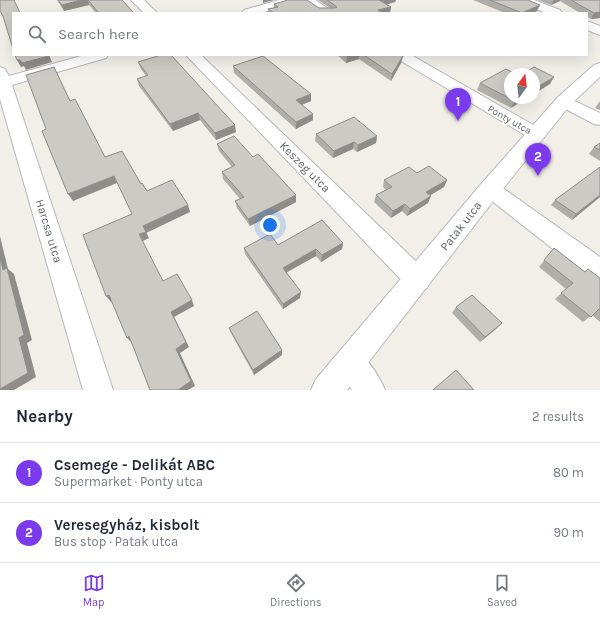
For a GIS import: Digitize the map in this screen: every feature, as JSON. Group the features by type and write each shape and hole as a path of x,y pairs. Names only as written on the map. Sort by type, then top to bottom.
{"street":[{"path":"137,0 150,12"},
{"path":"251,12 292,0"},
{"path":"307,0 327,12"},
{"path":"524,0 554,12"},
{"path":"588,25 600,31"},
{"path":"1,79 97,56"},
{"name":"Keszeg utca","path":"194,56 418,280"},
{"name":"Ponty utca","path":"403,56 536,134"},
{"name":"Patak utca","path":"327,390 536,134 564,101 600,68"},
{"name":"Harcsa utca","path":"1,79 98,390"},
{"path":"564,101 600,120"},
{"path":"490,189 600,271"},
{"path":"350,363 370,390"}],"building":[{"path":"0,0 14,0 20,12 12,12 12,46 3,16 0,11"},
{"path":"58,0 81,0 62,5"},
{"path":"88,0 122,0 133,12 98,12"},
{"path":"288,0 307,0 319,8 335,8 337,7 327,0 379,0 391,7 378,10 381,12 272,12 268,9 278,7 274,4"},
{"path":"490,0 528,0 540,5 524,12 520,12"},
{"path":"571,0 600,0 600,12 594,13"},
{"path":"15,56 49,56 22,63 20,60 17,60"},
{"path":"158,56 172,56 235,125 215,133 198,113 170,124 137,79 148,75 138,62"},
{"path":"263,56 311,94 296,100 313,114 296,122 233,66"},
{"path":"365,56 403,56 392,74"},
{"path":"54,67 70,101 75,99 105,157 122,151 141,184 142,183 147,191 172,180 188,205 143,226 146,232 139,234 163,281 177,274 192,300 171,312 186,342 176,349 191,381 178,390 150,390 129,336 127,338 109,295 106,296 83,235 132,214 114,176 68,194 42,131 46,129 26,75"},
{"path":"504,70 504,95 480,83"},
{"path":"540,70 554,77 540,85"},
{"path":"354,117 377,136 358,145 354,142 334,151 316,134"},
{"path":"234,136 253,157 258,154 296,195 248,219 235,201 244,197 222,172 235,165 217,144"},
{"path":"600,143 600,150 594,147"},
{"path":"429,166 447,180 426,192 431,196 410,209 405,204 393,211 376,195 392,187 384,180 409,167 417,173"},
{"path":"600,167 600,195 576,214 555,200"},
{"path":"322,220 343,243 322,255 316,249 283,268 301,292 283,304 244,248 270,234 278,245"},
{"path":"554,248 585,272 588,269 600,278 600,309 591,317 561,293 573,283 544,260"},
{"path":"0,258 3,270 7,268 24,335 19,338 28,373 0,389"},
{"path":"472,295 502,323 485,337 456,307"},
{"path":"257,311 282,350 253,370 229,328"},
{"path":"456,370 474,390 433,390"}],"place":[{"name":"Csemege - Delikát ABC","path":"458,121"},
{"name":"Veresegyház, kisbolt","path":"538,176"}]}
